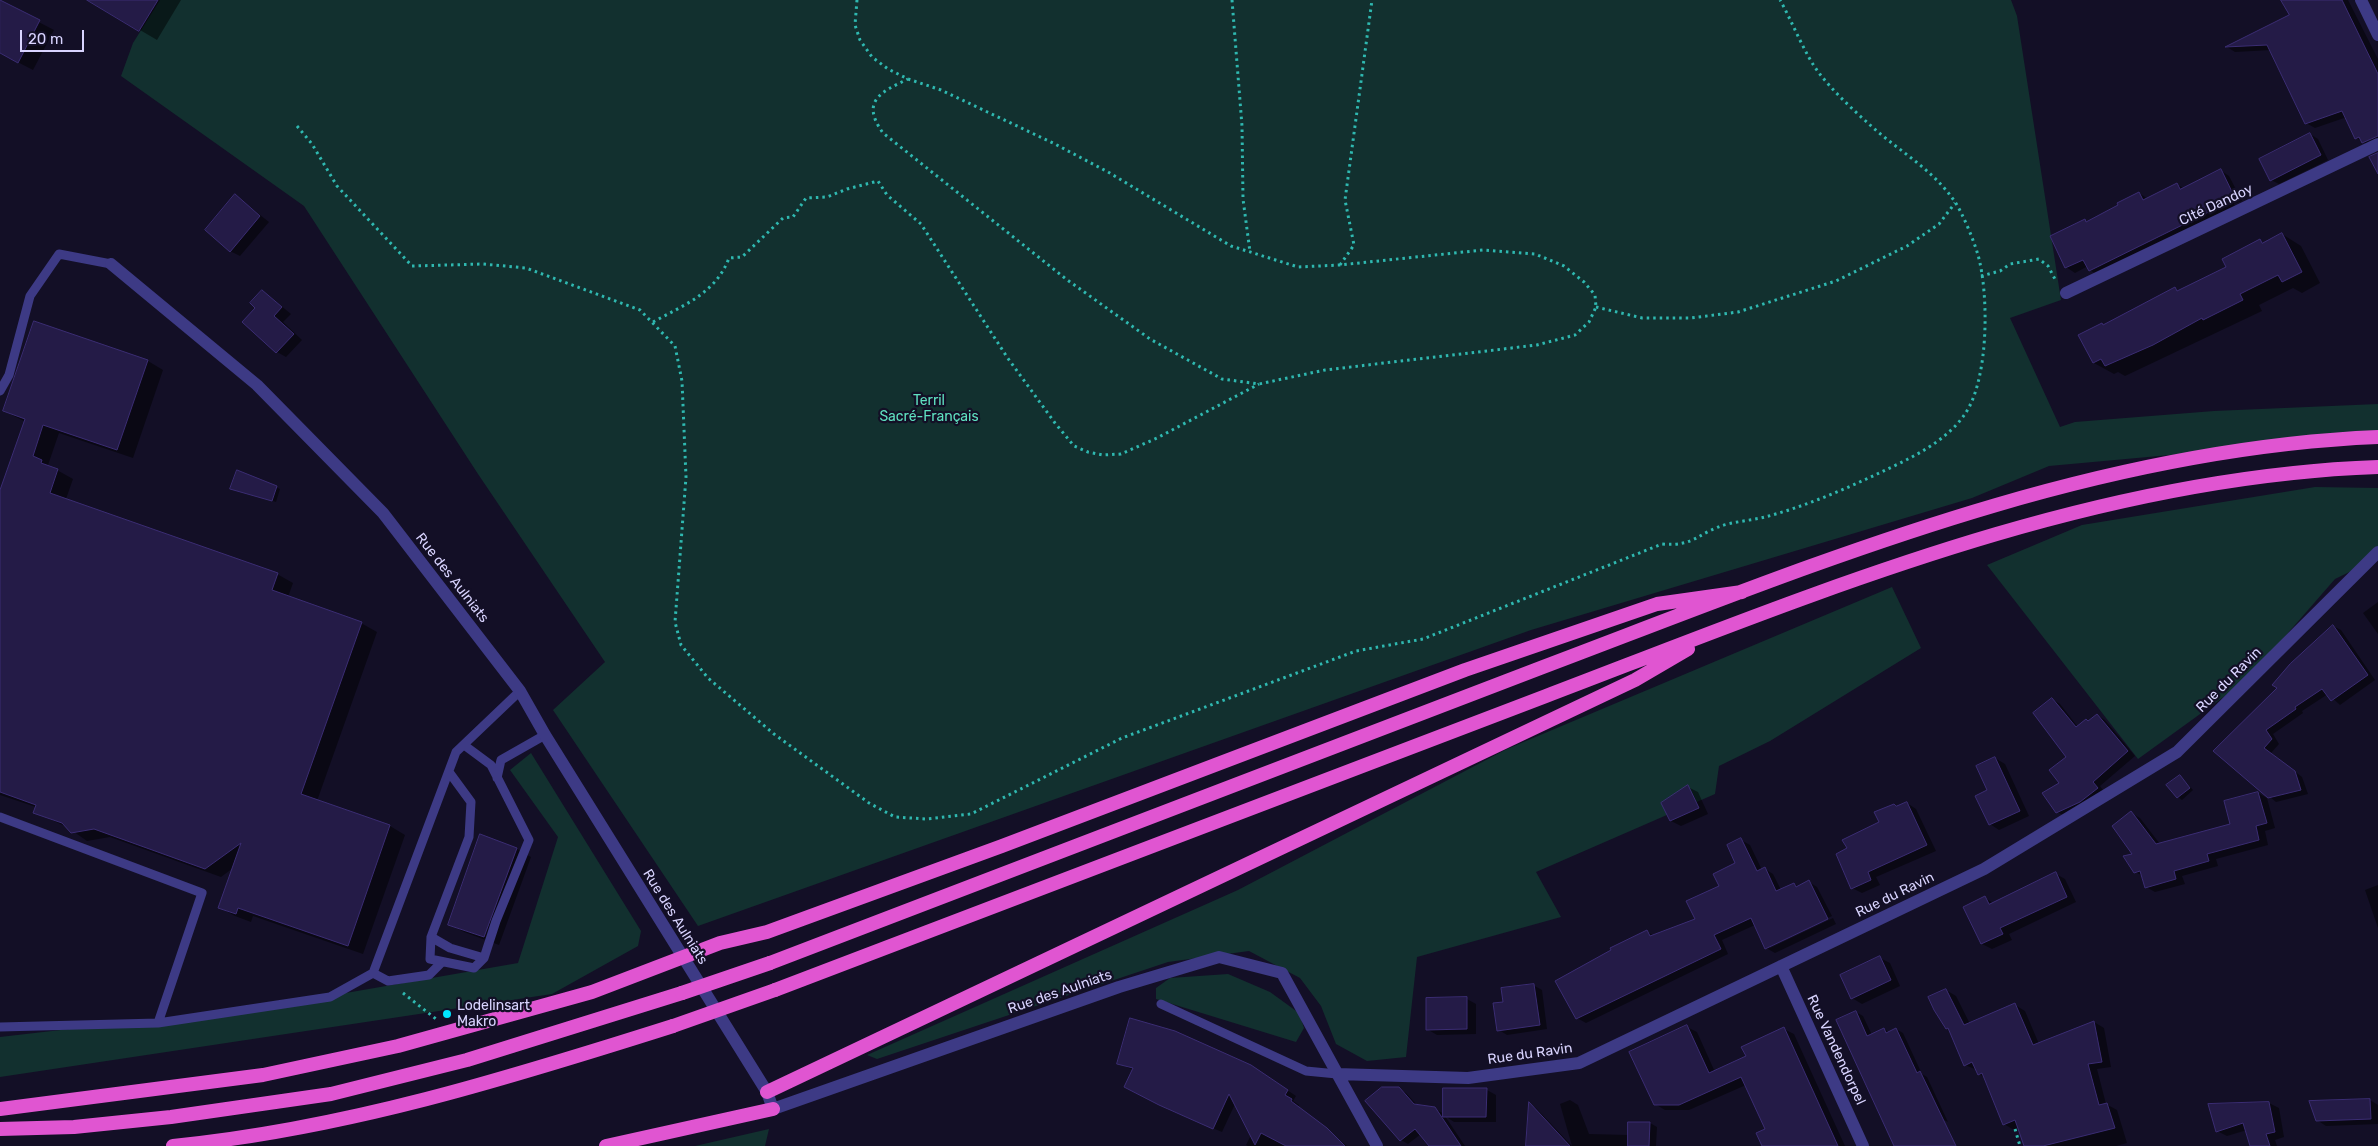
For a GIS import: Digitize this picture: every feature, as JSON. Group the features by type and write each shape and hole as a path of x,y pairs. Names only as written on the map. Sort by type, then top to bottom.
{"highway":[{"path":"0,1129 74,1127 171,1117 331,1094 467,1060 682,993 770,963 1742,592 1921,527 2041,490 2181,459 2269,444 2378,437"},
{"path":"173,1146 290,1130 420,1101 545,1066 673,1026 775,990 1724,628 1920,558 2122,500 2235,481 2378,467"},
{"path":"0,1109 264,1075 398,1046 592,992 720,943 767,932 837,907 1465,670 1657,604 1742,592"},
{"path":"767,1092 1635,680 1724,628"},
{"path":"606,1146 773,1109"}],"street":[{"path":"2361,0 2378,35"},
{"name":"CIté Dandoy","path":"2066,293 2378,144"},
{"name":"Rue des Aulniats","path":"111,264 257,385 383,513 520,691 545,735 767,1092 773,1109 1119,987 1219,957 1282,973 1376,1146"},
{"name":"Rue du Ravin","path":"1337,1074 1468,1078 1579,1063 1984,869 2177,752 2378,552"},
{"name":"Rue Vandendorpel","path":"1781,966 1863,1146"}],"lane":[{"path":"0,391 9,375 30,296 59,254 111,264"},
{"path":"0,1027 158,1023 330,997 373,974 456,752 520,691"},
{"path":"497,778 502,760 545,735"},
{"path":"449,772 471,802 469,837 431,937 430,959 474,968 484,958 496,921 529,840 491,765 464,745"},
{"path":"0,817 202,893 158,1023"},
{"path":"431,937 450,948 484,958"},
{"path":"373,974 388,981 429,975 442,962"},
{"path":"1161,1004 1306,1071 1337,1074"}],"path":[{"path":"653,322 694,299 716,283 729,258 742,257 783,218 794,217 806,198 827,198 847,189 878,181 887,195 921,224 1007,358 1074,446 1095,454 1121,454 1157,438 1259,384 1325,370 1537,345 1575,335 1589,322 1596,307 1595,296 1584,282 1564,266 1535,254 1483,250 1340,265 1298,267 1230,246 1116,177 1053,143 941,90 908,79 888,69 872,57 860,40 855,25 857,0"},
{"path":"1232,0 1242,117 1243,198 1250,252"},
{"path":"1340,265 1354,245 1345,200 1372,0"},
{"path":"297,126 312,144 337,186 412,266 483,264 526,268 640,310 675,346 682,381 686,477 675,622 681,645 708,678 742,708 774,734 869,802 895,817 926,819 971,814 1122,738 1356,651 1423,639 1662,544 1677,546 1689,543 1708,531 1727,524 1765,517 1841,491 1910,459 1946,435 1966,413 1977,387 1982,366 1984,324 1978,254 1955,203 1934,178 1868,124 1819,72 1780,0"},
{"path":"908,79 884,90 872,109 875,122 883,133 1066,279 1150,339 1222,379 1259,384"},
{"path":"1596,307 1642,318 1691,318 1738,312 1836,281 1907,246 1939,224 1955,203"},
{"path":"1981,276 2000,271 2010,264 2039,259 2048,266 2066,293"},
{"path":"388,981 452,1032"},
{"path":"2015,1129 2020,1146"}],"green space":[{"name":"Terril Sacré-Français","path":"160,0 2011,0 2017,16 2061,300 2010,318 2060,427 2075,422 2214,411 2378,404 2378,436 2049,466 1972,498 1531,630 698,926 553,710 605,662 478,474 304,206 121,76 133,43"},
{"path":"2315,487 2378,488 2378,558 2335,579 2247,680 2138,759 1987,565 2082,525"},
{"path":"1892,587 1921,648 1770,741 1719,766 1715,794 1536,872 1561,917 1417,957 1406,1057 1367,1061 1336,1044 1321,1006 1300,978 1249,951 1168,962 877,1059 867,1055 1238,890 1507,749"},
{"path":"531,753 641,931 638,946 552,994 0,1077 0,1037 277,1005 518,963 558,837 510,770"},
{"path":"1228,974 1270,992 1299,1013 1304,1028 1296,1042 1156,999 1156,988 1170,978"},
{"path":"769,1129 765,1146 695,1146"}],"building":[{"path":"0,0 40,20 18,63 0,53"},
{"path":"87,0 158,0 139,31"},
{"path":"2281,0 2342,0 2378,74 2378,136 2362,143 2359,137 2355,139 2342,111 2305,124 2267,45 2225,47 2289,15"},
{"path":"2310,133 2321,155 2270,181 2259,159"},
{"path":"2378,153 2378,174 2369,157"},
{"path":"2221,169 2234,196 2226,199 2227,203 2089,271 2083,260 2065,268 2050,236 2085,219 2086,222 2139,192 2143,200 2177,183 2180,189"},
{"path":"235,194 260,216 230,252 205,230"},
{"path":"2282,233 2302,272 2282,282 2278,275 2240,294 2243,300 2203,320 2202,318 2153,345 2105,366 2101,359 2093,363 2078,335 2102,323 2103,325 2175,287 2177,291 2226,267 2222,259 2260,239 2262,243"},
{"path":"262,290 282,307 274,316 294,334 276,353 242,322 255,308 250,303"},
{"path":"34,321 148,360 117,450 43,425 33,456 42,460 41,463 58,469 50,493 278,573 272,590 362,622 301,794 390,825 348,946 238,908 236,914 218,908 241,843 205,869 94,829 71,833 62,823 33,813 36,805 0,792 0,490 25,419 3,411"},
{"path":"237,470 277,486 272,501 230,489"},
{"path":"2333,625 2368,675 2331,701 2322,689 2266,730 2272,739 2264,748 2295,771 2301,790 2268,798 2213,751 2277,688 2272,685 2290,664"},
{"path":"2052,698 2076,727 2086,719 2088,721 2097,714 2128,751 2093,782 2098,788 2080,802 2056,813 2042,793 2059,783 2049,770 2066,757 2033,713"},
{"path":"1995,757 2020,811 1989,825 1975,796 1987,790 1976,766"},
{"path":"2180,775 2190,788 2177,798 2166,785"},
{"path":"1688,785 1699,808 1670,821 1661,803"},
{"path":"2258,792 2267,823 2256,826 2259,840 2207,854 2209,861 2174,871 2176,879 2145,888 2140,871 2134,873 2123,856 2132,854 2112,826 2131,811 2156,844 2230,824 2224,801"},
{"path":"1907,802 1927,845 1868,872 1871,880 1851,889 1836,854 1847,848 1842,840 1879,822 1874,812 1894,804 1896,806"},
{"path":"480,834 517,848 484,937 448,925"},
{"path":"1741,838 1757,871 1765,867 1776,891 1794,883 1796,887 1809,880 1828,919 1765,949 1751,918 1714,935 1721,949 1576,1019 1555,981 1611,950 1610,948 1647,930 1650,936 1695,919 1686,901 1719,886 1713,874 1735,863 1727,845"},
{"path":"2056,872 2067,897 2000,928 2003,934 1981,944 1963,907 1985,896 1989,904"},
{"path":"1880,956 1891,980 1851,999 1840,975"},
{"path":"1534,984 1540,1025 1497,1031 1493,1003 1503,1002 1501,988"},
{"path":"1946,989 1964,1025 2015,1003 2033,1045 2094,1021 2102,1062 2088,1064 2099,1105 2107,1103 2115,1128 2043,1146 2024,1146 2015,1120 2003,1125 1982,1073 1978,1075 1972,1062 1964,1066 1948,1028 1946,1029 1934,1010 1928,997"},
{"path":"1467,997 1467,1029 1426,1030 1426,998"},
{"path":"1856,1011 1867,1036 1884,1028 1886,1033 1896,1028 1917,1073 1920,1071 1956,1146 1894,1146 1836,1020"},
{"path":"1130,1018 1175,1031 1251,1065 1288,1090 1285,1095 1292,1099 1291,1101 1327,1128 1345,1146 1286,1146 1261,1133 1255,1145 1229,1094 1213,1129 1124,1087 1133,1068 1117,1064"},
{"path":"1687,1025 1709,1073 1746,1056 1741,1047 1784,1027 1838,1146 1762,1146 1756,1133 1765,1129 1741,1077 1679,1105 1654,1105 1629,1052"},
{"path":"1382,1087 1399,1087 1414,1104 1435,1107 1461,1146 1429,1146 1415,1129 1400,1141 1365,1101"},
{"path":"1443,1088 1487,1088 1486,1117 1443,1117"},
{"path":"2370,1099 2371,1119 2316,1121 2309,1101"},
{"path":"1529,1102 1570,1146 1526,1146"},
{"path":"2269,1102 2275,1132 2266,1134 2270,1146 2250,1146 2243,1123 2216,1132 2208,1104"},
{"path":"1628,1122 1650,1122 1649,1146 1628,1146"}],"place":[{"name":"Lodelinsart Makro","path":"447,1014"}]}
